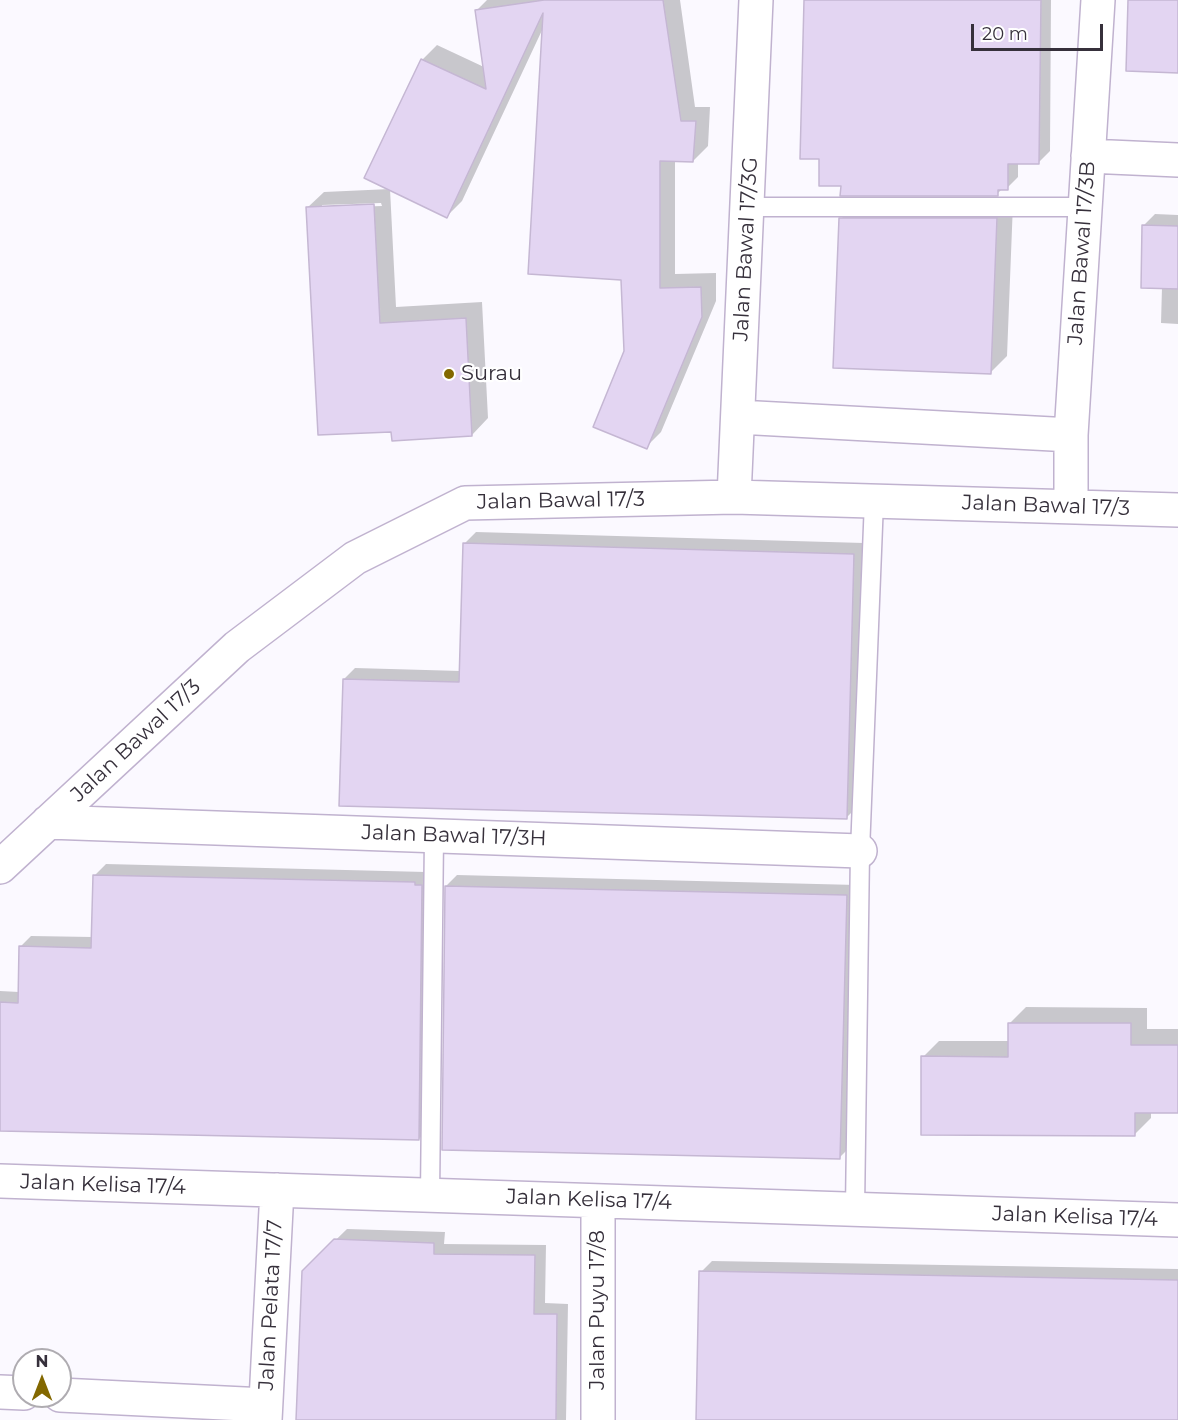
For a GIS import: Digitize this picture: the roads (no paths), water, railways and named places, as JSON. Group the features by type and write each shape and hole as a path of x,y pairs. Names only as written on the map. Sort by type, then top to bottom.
{"street":[{"name":"Jalan Bawal 17/3G","path":"734,497 756,0"},
{"name":"Jalan Bawal 17/3B","path":"1071,507 1071,435 1098,0"},
{"path":"1088,156 1178,160"},
{"path":"738,417 1071,435"},
{"name":"Jalan Bawal 17/3","path":"0,867 237,648 355,558 465,503 734,497 1178,510"},
{"name":"Jalan Bawal 17/3H","path":"48,822 860,851"},
{"name":"Jalan Kelisa 17/4","path":"0,1181 1178,1220"},
{"name":"Jalan Pelata 17/7","path":"265,1413 277,1190"},
{"name":"Jalan Puyu 17/8","path":"598,1201 598,1420"},
{"path":"72,1396 265,1413"}],"lane":[{"path":"748,207 1085,207"},
{"path":"855,1209 860,851 874,501"},
{"path":"430,1196 434,836"}],"place":[{"name":"Surau","path":"449,374"}]}
